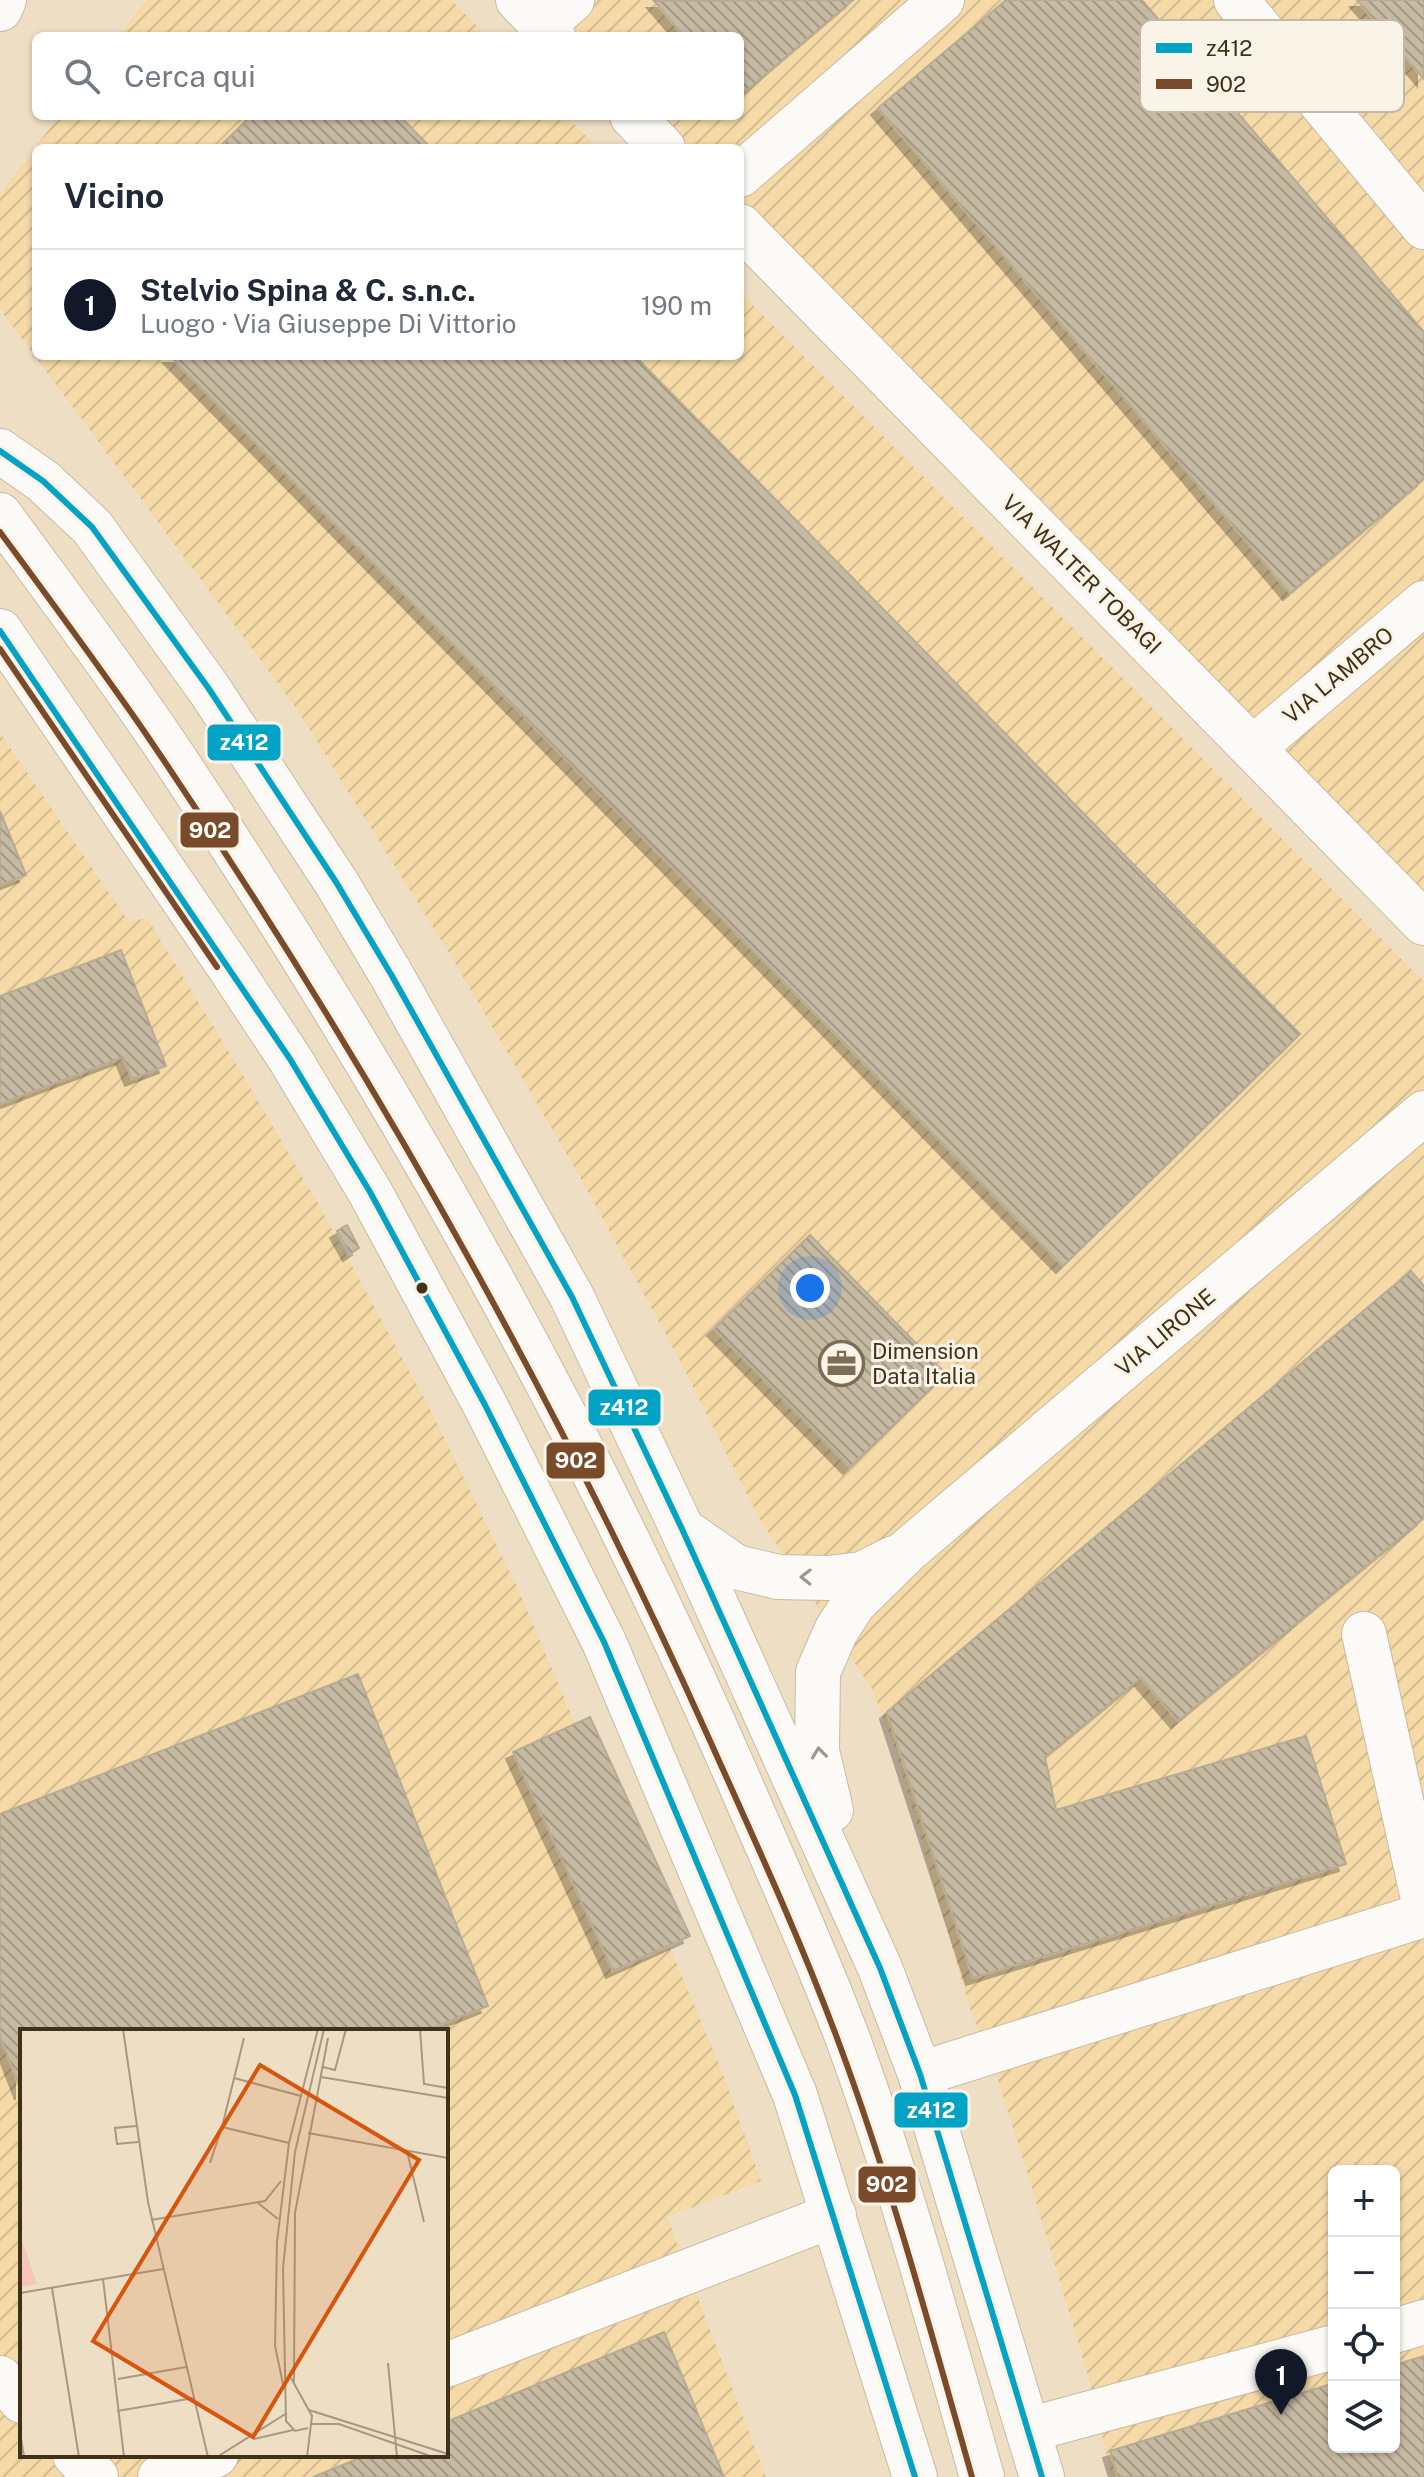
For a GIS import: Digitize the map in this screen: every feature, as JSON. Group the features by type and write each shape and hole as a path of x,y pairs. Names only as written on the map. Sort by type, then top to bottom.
{"street":[{"path":"0,9 4,0"},
{"path":"744,172 942,0"},
{"path":"1236,0 1253,20"},
{"path":"1329,112 1424,227"},
{"path":"636,120 659,144"},
{"name":"VIA WALTER TOBAGI","path":"744,230 1424,923"},
{"path":"0,451 43,481 92,527 209,689 336,882 452,1081 572,1297 682,1529 855,1910 920,2074 1042,2477"},
{"path":"0,515 174,758 303,957 468,1234 576,1438 715,1726 847,2038 904,2210 982,2477"},
{"path":"0,562 110,665"},
{"name":"VIA LAMBRO","path":"1253,748 1424,603"},
{"path":"0,631 290,1059 370,1192 485,1405 604,1642 795,2095 915,2477"},
{"name":"VIA LIRONE","path":"855,1910 817,1751 818,1672 836,1631 854,1603 907,1551 1424,1113"},
{"name":"VIA LIRONE","path":"682,1529 736,1567 778,1577 828,1578 862,1574 907,1551"},
{"path":"1364,1634 1424,1903"},
{"path":"920,2074 1424,1915"},
{"path":"448,2364 834,2215"},
{"path":"1400,2329 1424,2322"},
{"path":"1028,2430 1328,2349"},
{"path":"0,2378 20,2399"},
{"path":"77,2457 96,2477"},
{"path":"160,2477 211,2457"}],"shaded area":[{"path":"146,0 451,0 483,32 122,32"},
{"path":"518,0 1424,0 1424,923 744,230 744,144 659,144 636,120 744,120 744,32 549,32"},
{"path":"56,120 570,120 594,144 38,144"},
{"path":"32,152 32,352 0,309 0,194"},
{"path":"744,296 1424,982 1424,2477 1112,2477 1088,2375 1027,2172 996,2073 969,2006 894,1746 872,1689 758,1516 680,1361 585,1186 451,956 296,708 38,360 744,360"},
{"path":"0,733 129,922 147,918 243,1075 317,1202 430,1409 518,1589 718,2061 761,2181 667,2217 766,2477 0,2477"}],"building":[{"path":"853,0 744,93 744,32 681,32 654,1"},
{"path":"1006,0 1142,0 1159,20 1140,20 1140,112 1237,112 1424,332 1424,479 1290,593 878,108"},
{"path":"1357,0 1424,0 1424,79 1404,55 1404,20 1374,20"},
{"path":"247,120 404,120 427,144 222,144"},
{"path":"174,360 639,360 1300,1034 1063,1266"},
{"path":"0,811 26,875 0,885"},
{"path":"121,950 166,1066 132,1079 123,1057 0,1104 0,996"},
{"path":"347,1225 359,1248 350,1254 337,1231"},
{"path":"810,1235 946,1374 850,1467 714,1329"},
{"path":"1411,1271 1424,1286 1424,1518 1178,1721 1141,1678 1045,1757 1056,1810 1306,1736 1346,1864 973,1978 887,1712"},
{"path":"358,1674 488,2006 429,2029 20,2029 20,2088 0,2036 0,1814"},
{"path":"590,1717 690,1936 613,1971 513,1752"},
{"path":"664,2332 724,2477 313,2477 362,2457 448,2457 448,2421"},
{"path":"1424,2356 1424,2477 1118,2477 1110,2451 1328,2385 1328,2453 1400,2453 1400,2363"}],"transit line":[{"name":"z412","path":"0,451 43,481 92,527 209,689 336,882 572,1297 682,1529 880,1968 920,2074 1042,2477"},
{"name":"902","path":"0,532 148,737 305,979 452,1228 587,1482 711,1743 825,2008 894,2206 972,2477"},
{"name":"z412","path":"0,631 290,1059 370,1192 485,1405 604,1642 795,2095 915,2477"},
{"name":"902","path":"0,649 217,967"}],"place":[{"name":"Dimension Data Italia","path":"841,1364"},
{"name":"Stelvio Spina & C. s.n.c.","path":"1281,2415"}]}
